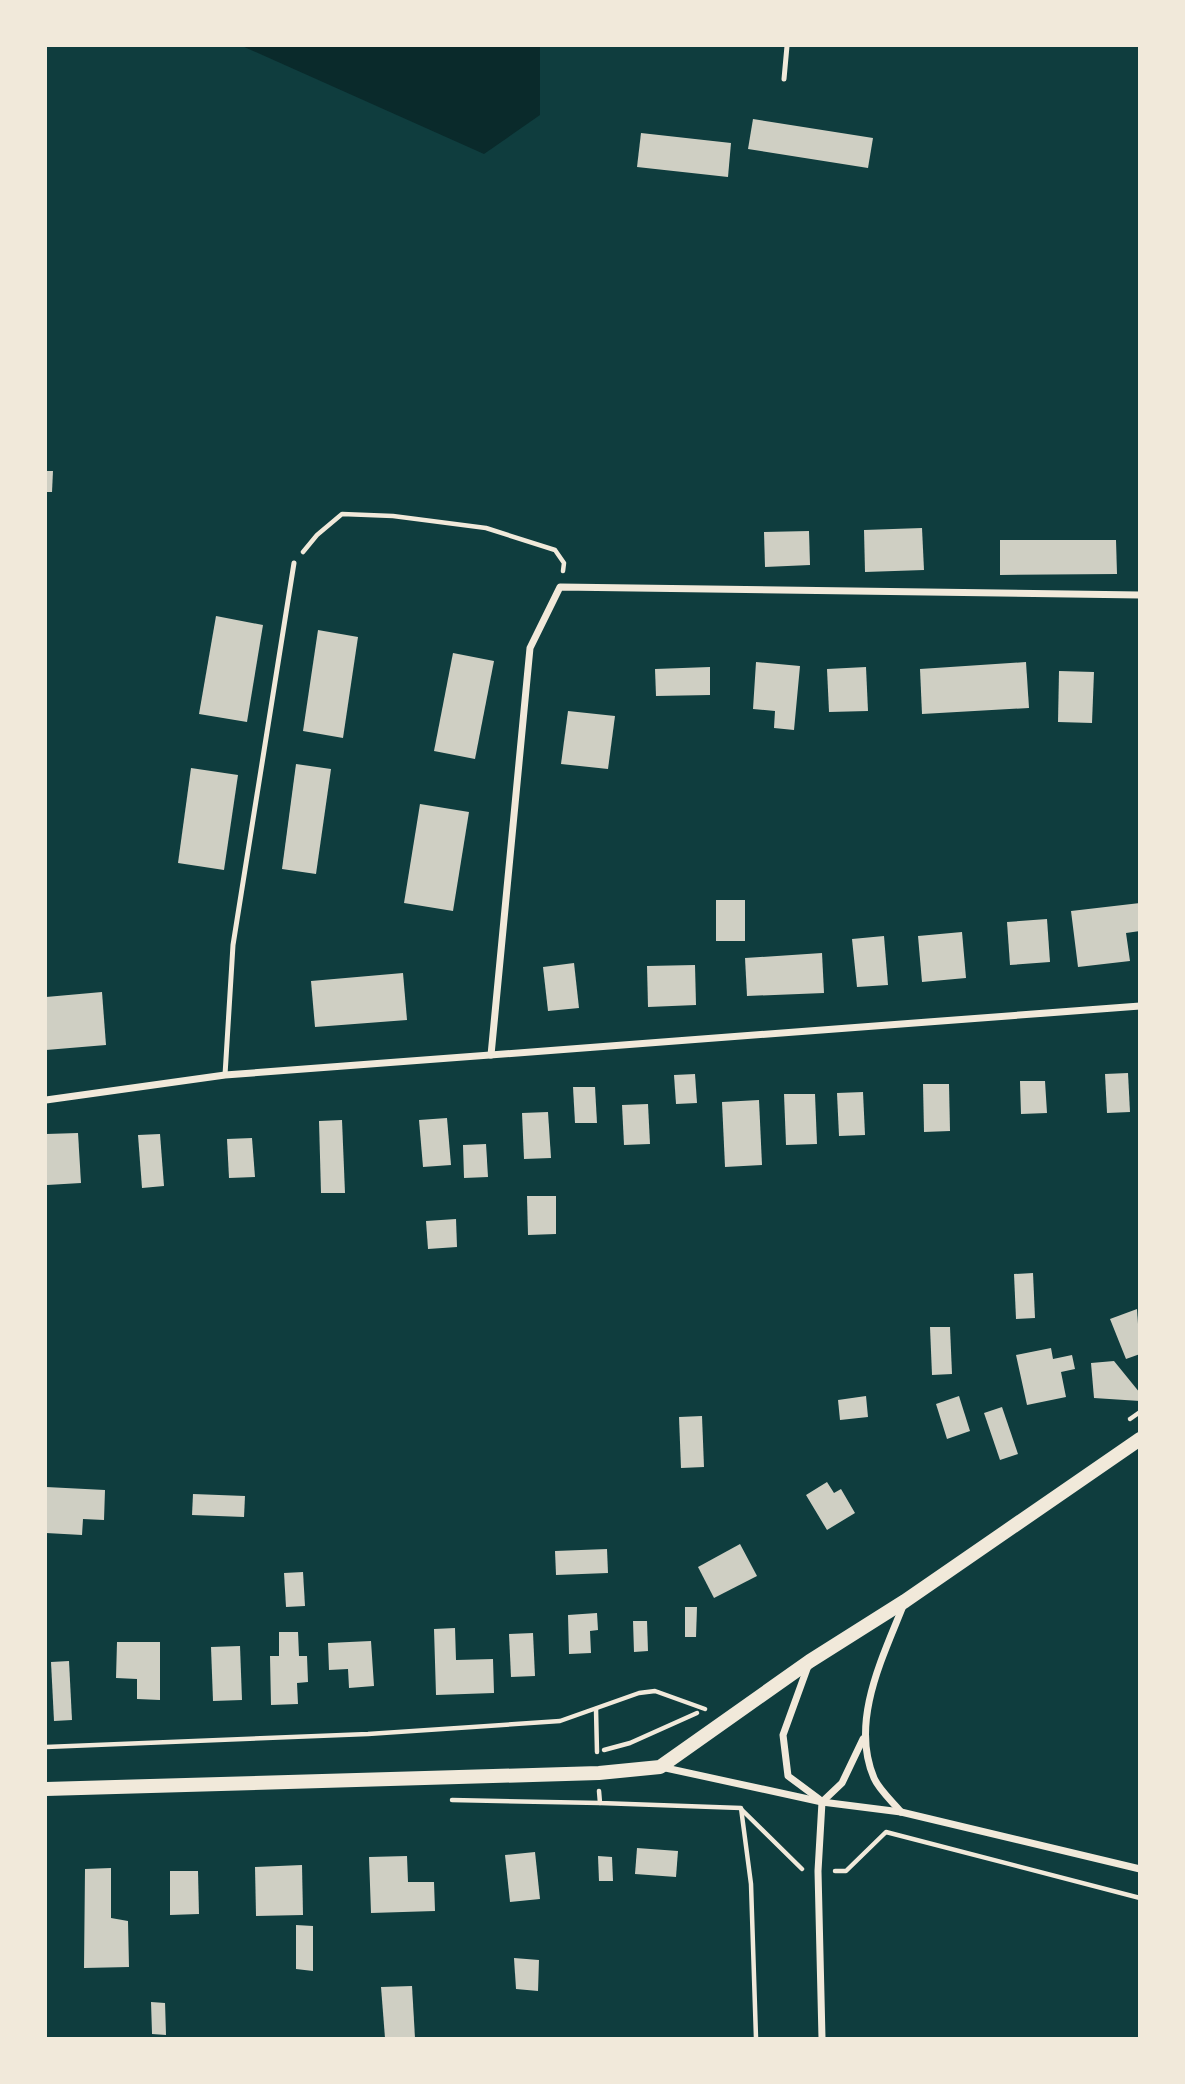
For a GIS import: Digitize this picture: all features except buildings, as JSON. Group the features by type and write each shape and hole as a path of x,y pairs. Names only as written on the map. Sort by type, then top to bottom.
{"main road":[{"path":"46,1789 599,1773 660,1767 810,1661 905,1601 1139,1439"}],"street":[{"path":"491,1055 530,648 560,587 1139,595"},
{"path":"46,1100 225,1075 1139,1006"},
{"path":"822,2039 818,1871 822,1802 842,1783 864,1738 869,1703 882,1659 905,1601"},
{"path":"810,1661 783,1735 789,1776 822,1802"},
{"path":"864,1738 874,1779 901,1812"},
{"path":"660,1767 822,1802 901,1812 1139,1869"}],"lane":[{"path":"784,79 787,46"},
{"path":"225,1075 233,946 294,563"}],"path":[{"path":"294,563 317,535 342,514 393,516 486,528 555,550 564,564 560,587"},
{"path":"46,1747 382,1733 560,1721 639,1693 655,1691 705,1709"},
{"path":"596,1709 597,1752"},
{"path":"886,1832 1139,1898"}],"water":[{"path":"242,46 540,46 540,115 484,154"}]}
